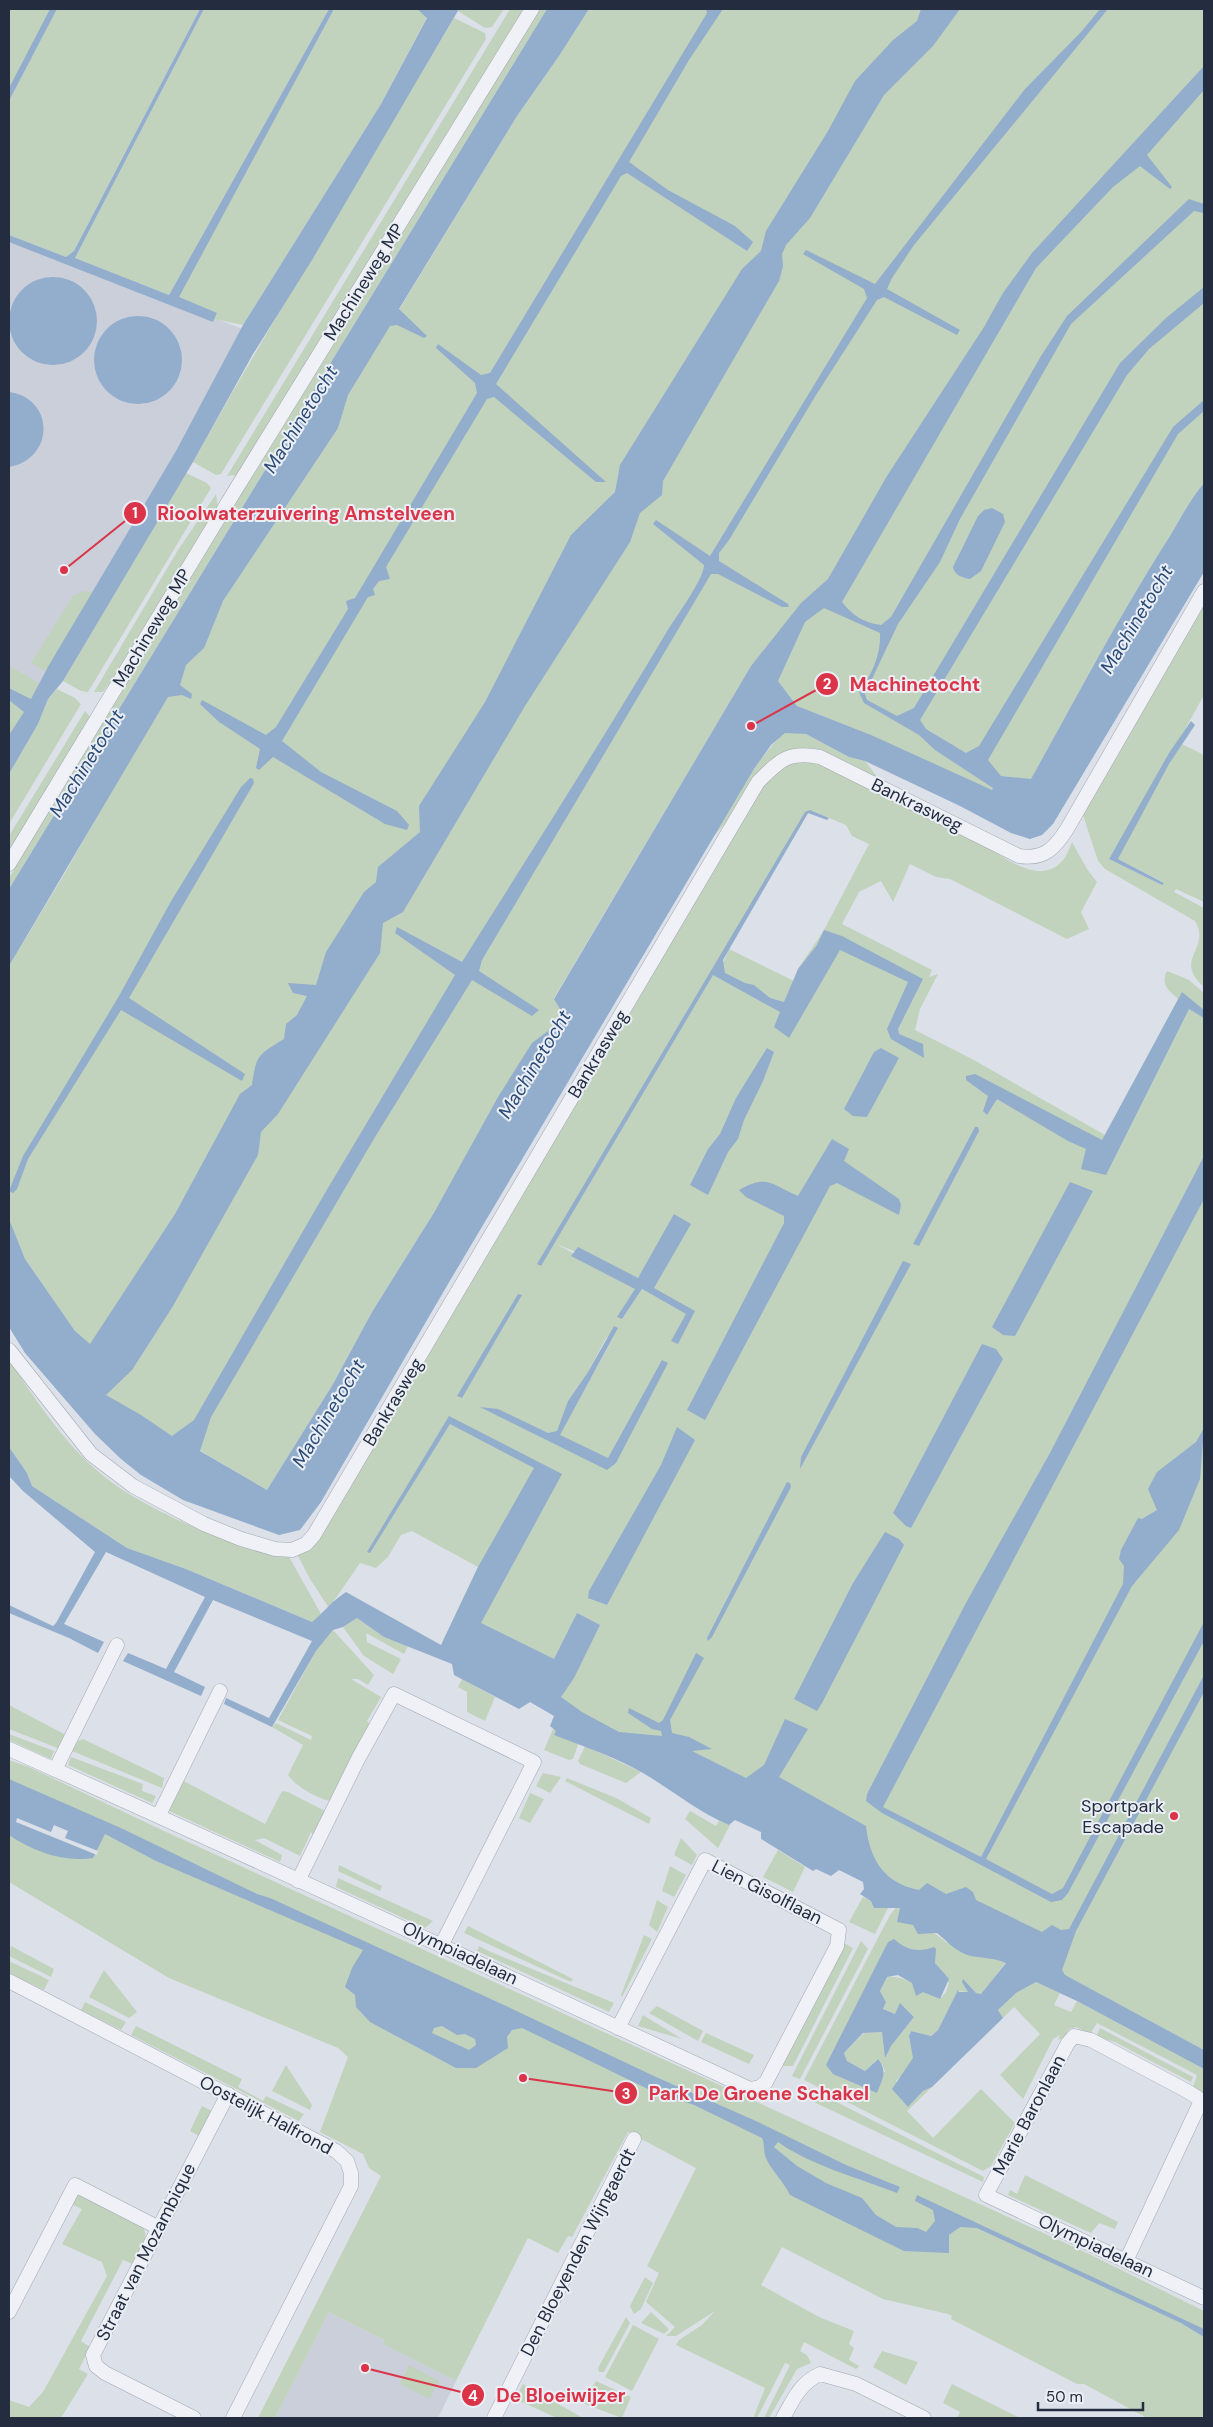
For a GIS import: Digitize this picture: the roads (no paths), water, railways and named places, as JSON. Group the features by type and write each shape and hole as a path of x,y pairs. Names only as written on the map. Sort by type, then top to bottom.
{"street":[{"name":"Machineweg MP","path":"9,864 241,481 532,9"},
{"name":"Bankrasweg","path":"9,1350 91,1454 133,1486 170,1507 241,1539 275,1549 292,1550 306,1544 314,1535 758,782 782,761 798,754 820,757 1019,856 1028,857 1046,854 1057,845 1072,822 1204,591"},
{"path":"55,1770 117,1645"},
{"path":"159,1815 220,1691"},
{"path":"298,1881 358,1759 394,1694 534,1762 442,1944"},
{"name":"Olympiadelaan","path":"9,1749 159,1815 298,1881 442,1944 618,2028 750,2088 760,2087"},
{"name":"Lien Gisolflaan","path":"618,2028 705,1860 838,1930 838,1946 773,2070 760,2087"},
{"name":"Oostelijk Halfrond","path":"11,1987 228,2094 336,2151 347,2161 351,2173 351,2186 329,2233 233,2418"},
{"name":"Marie Baronlaan","path":"986,2195 1068,2043 1074,2036 1091,2040 1187,2091 1198,2098 1200,2103 1126,2260"},
{"name":"Straat van Mozambique","path":"194,2418 106,2373 96,2366 93,2355 228,2094"},
{"name":"Den Bloeyenden Wijngaerdt","path":"494,2418 634,2139"},
{"path":"9,2312 75,2185 159,2228"},
{"name":"Olympiadelaan","path":"986,2195 1204,2298"},
{"path":"783,2418 796,2394 809,2379 820,2374 856,2384 924,2418"}],"water":[{"path":"50,9 57,9 9,101 9,88"},
{"path":"200,9 204,9 75,258 169,295 329,9 334,9 179,297 217,313 213,322 9,242 9,235 66,257 74,251"},
{"path":"417,9 459,9 312,260 253,354 193,462 63,681 48,699 38,724 9,774 9,735 24,712 9,700 9,688 31,699 49,665 176,451 243,325 381,104 427,18"},
{"path":"547,9 589,9 517,116 399,309 427,336 424,338 397,325 390,326 348,395 338,428 223,601 204,648 186,665 180,685 192,694 191,699 182,695 168,697 9,966 9,889"},
{"path":"706,9 723,9 689,60 629,162 668,190 735,226 753,242 747,251 627,173 621,176 496,384 606,482 596,482 494,397 487,399 386,567 390,579 379,581 373,589 375,595 368,597 282,741 321,772 397,811 409,825 407,830 385,824 273,757 259,770 256,768 260,749 219,722 200,704 202,700 266,735 276,727 348,609 346,601 355,598 477,393 475,383 436,348 438,344 481,375 490,373 707,13"},
{"path":"921,9 960,9 933,46 884,95 810,218 786,245 782,254 783,266 779,281 663,481 662,495 640,513 630,542 525,706 403,912 383,923 380,953 278,1114 261,1132 258,1155 173,1306 132,1370 106,1395 172,1436 194,1420 325,1193 455,975 395,933 397,927 462,962 591,757 688,599 703,571 704,565 653,524 656,520 710,556 867,298 864,289 803,254 806,250 875,284 1025,89 1081,32 1100,9 1108,9 914,245 887,289 960,330 957,335 884,297 877,300 816,395 729,540 719,553 719,561 788,604 789,607 782,607 718,574 711,574 482,960 479,971 539,1010 532,1016 472,980 375,1137 211,1417 200,1451 267,1490 333,1384 372,1312 435,1211 498,1097 532,1043 556,1025 560,1009 554,999 751,666 801,603 828,579 887,476 984,327 1003,293 1032,253 1204,66 1204,90 1147,155 1172,187 1170,189 1140,166 1113,187 1036,268 842,602 850,611 859,618 881,625 891,617 1041,356 1067,316 1189,199 1204,204 1204,213 1194,211 1071,324 960,519 940,562 898,624 871,681 867,680 877,658 880,633 824,608 805,622 778,681 797,706 871,735 992,790 993,788 935,750 919,735 864,703 859,692 861,690 864,691 867,700 897,716 914,708 1120,363 1166,318 1204,287 1204,303 1149,349 1127,375 920,720 926,729 966,753 979,746 1173,427 1204,400 1204,411 1178,434 988,760 1001,776 1031,779 1127,607 1187,507 1204,483 1204,572 1053,824 1042,835 1030,839 1011,833 960,806 865,761 849,757 806,734 785,733 771,745 754,769 448,1284 321,1502 300,1530 279,1535 183,1500 141,1475 121,1459 95,1434 25,1353 9,1327 9,1219 25,1259 75,1331 90,1344 175,1214 240,1094 252,1085 257,1061 264,1053 284,1039 286,1024 297,1015 307,996 293,993 288,983 316,985 326,952 364,892 376,882 378,867 420,832 419,806 485,702 571,535 615,492 620,465 742,269 761,251 766,231 828,131 855,81 893,40 917,21"},
{"path":"53,277 70,281 84,290 93,304 97,321 93,338 84,352 70,361 53,365 36,361 22,352 13,338 9,321 13,304 22,290 36,281"},
{"path":"138,316 155,319 169,329 179,343 182,360 179,377 169,391 155,401 138,404 121,401 107,391 97,377 94,360 97,343 107,329 121,319"},
{"path":"9,392 24,397 35,405 41,416 44,429 35,453 24,462 9,467"},
{"path":"992,508 1003,514 1005,522 981,571 970,579 962,577 955,572 953,567 978,516 984,510"},
{"path":"1191,721 1195,725 1169,764 1118,859 1164,883 1162,885 1109,859 1169,753"},
{"path":"250,778 253,779 254,783 129,998 245,1074 242,1081 121,1010 28,1159 17,1189 13,1193 9,1191 23,1156 119,996 170,903 241,787"},
{"path":"810,810 829,818 827,820 808,813 723,960 725,973 745,983 754,985 770,998 784,1002 798,969 817,945 824,930 842,936 923,979 898,1029 899,1034 923,1044 924,1058 891,1039 887,1029 908,982 840,950 789,1038 774,1027 780,1012 713,975 541,1266 537,1264 805,812"},
{"path":"1182,992 1204,1010 1204,1018 1189,1009 1106,1175 1081,1169 1086,1149 1068,1141 997,1099 987,1115 983,1111 988,1096 966,1080 966,1076 975,1074 1102,1140"},
{"path":"767,1048 774,1052 763,1081 744,1120 738,1139 728,1152 708,1195 690,1185 708,1149 720,1134 736,1098"},
{"path":"881,1048 899,1058 867,1117 853,1116 844,1109 874,1052"},
{"path":"975,1127 978,1127 979,1131 919,1246 913,1244"},
{"path":"832,1139 849,1149 844,1161 899,1199 901,1205 899,1215 837,1183 830,1186 705,1420 687,1410 784,1223 784,1216 746,1197 739,1190 748,1185 763,1182 775,1185 798,1196"},
{"path":"1204,1156 1204,1199 883,1807 981,1857 1123,1584 1124,1566 1119,1559 1121,1550 1138,1518 1142,1519 1157,1510 1148,1489 1157,1472 1196,1442 1204,1428 1200,1479 1179,1530 1132,1586 986,1859 1052,1894 1063,1888 1204,1622 1204,1641 1068,1893 1062,1900 1051,1902 882,1813 866,1801 867,1794 967,1601 1050,1453"},
{"path":"1070,1182 1093,1191 1015,1336 1003,1335 992,1327"},
{"path":"674,1214 691,1224 654,1288 695,1311 678,1344 671,1341 686,1314 642,1289 622,1319 617,1317 635,1289 571,1256 578,1247 638,1278"},
{"path":"903,1261 911,1264 800,1469 801,1457"},
{"path":"518,1294 522,1295 462,1398 457,1396"},
{"path":"614,1326 618,1328 560,1435 608,1458 662,1360 668,1363 616,1463 607,1470 480,1407 498,1409 548,1433 557,1431 568,1401 588,1372"},
{"path":"982,1344 996,1349 1003,1359 911,1528 906,1526 893,1513"},
{"path":"449,1416 562,1474 481,1623 554,1659 577,1613 600,1625 574,1678 561,1697 582,1712 619,1732 662,1736 661,1731 652,1729 628,1713 629,1708 659,1723 663,1720 696,1653 704,1658 670,1720 672,1733 689,1737 712,1749 692,1751 746,1778 764,1765 785,1719 808,1729 779,1777 866,1826 871,1849 881,1868 888,1876 907,1887 919,1890 927,1883 946,1894 966,1887 973,1892 976,1900 1042,1932 1052,1925 1061,1930 1069,1929 1204,1675 1204,1692 1076,1931 1062,1970 1065,1975 1204,2050 1204,2069 1077,2001 1036,1982 1016,1993 998,2010 1003,2018 932,2087 923,2091 908,2107 892,2089 913,2058 909,2036 911,2031 931,2036 938,2030 958,1990 959,1992 968,1992 962,1982 963,1979 976,1993 981,1994 1006,1963 966,1954 957,1950 937,1933 918,1934 913,1925 897,1922 900,1908 874,1908 871,1901 860,1894 864,1889 863,1882 839,1870 831,1876 816,1869 813,1871 761,1839 761,1832 735,1820 729,1825 718,1820 633,1768 600,1752 554,1735 556,1731 550,1726 554,1716 530,1702 519,1709 454,1675 452,1664 384,1637 357,1618 343,1627 333,1630 316,1651 272,1727 224,1704 226,1698 269,1718 312,1641 213,1600 174,1672 205,1687 201,1696 123,1661 128,1653 166,1669 205,1597 106,1552 64,1624 104,1642 98,1653 69,1638 9,1613 9,1605 53,1626 95,1552 23,1491 9,1476 9,1447 27,1473 32,1486 127,1548 186,1569 312,1622 346,1592 441,1645 478,1567 534,1468 450,1424 370,1553 367,1552"},
{"path":"677,1427 695,1440 607,1605 588,1598 589,1591 661,1465"},
{"path":"787,1482 790,1483 791,1487 712,1637 708,1641 707,1638"},
{"path":"885,1532 899,1539 904,1545 817,1711 794,1699 853,1583"},
{"path":"9,1779 123,1829 257,1894 270,1898 504,2005 656,2077 756,2121 846,2165 900,2187 897,2193 820,2165 778,2142 774,2147 797,2166 826,2183 862,2198 876,2215 896,2227 917,2228 926,2232 935,2221 933,2210 915,2201 917,2195 1204,2329 1204,2337 1181,2323 977,2228 960,2227 949,2235 949,2253 904,2251 790,2195 766,2158 762,2138 694,2105 650,2090 522,2028 512,2030 507,2037 508,2048 476,2068 456,2068 370,2022 356,2007 355,1995 345,1987 352,1968 363,1950 156,1861 105,1834 93,1858 82,1859 60,1857 39,1851 9,1835","holes":["442,2026 457,2035 465,2034 475,2039 476,2045 469,2050 432,2033 434,2028"]},
{"path":"894,1939 903,1946 917,1950 934,1947 936,1949 935,1963 949,1979 940,1999 923,1992 916,1996 912,1983 898,1975 887,1977 880,1991 886,2002 883,2009 895,2014 900,2003 914,2017 891,2046 885,2058 882,2032 863,2033 844,2053 847,2061 865,2071 878,2059 883,2072 877,2093 833,2074 826,2065 888,1942"}],"place":[{"name":"Rioolwaterzuivering Amstelveen","path":"64,570"},
{"name":"Machinetocht","path":"751,726"},
{"name":"Sportpark Escapade","path":"1174,1816"},
{"name":"Park De Groene Schakel","path":"523,2078"},
{"name":"De Bloeiwijzer","path":"365,2368"}]}
